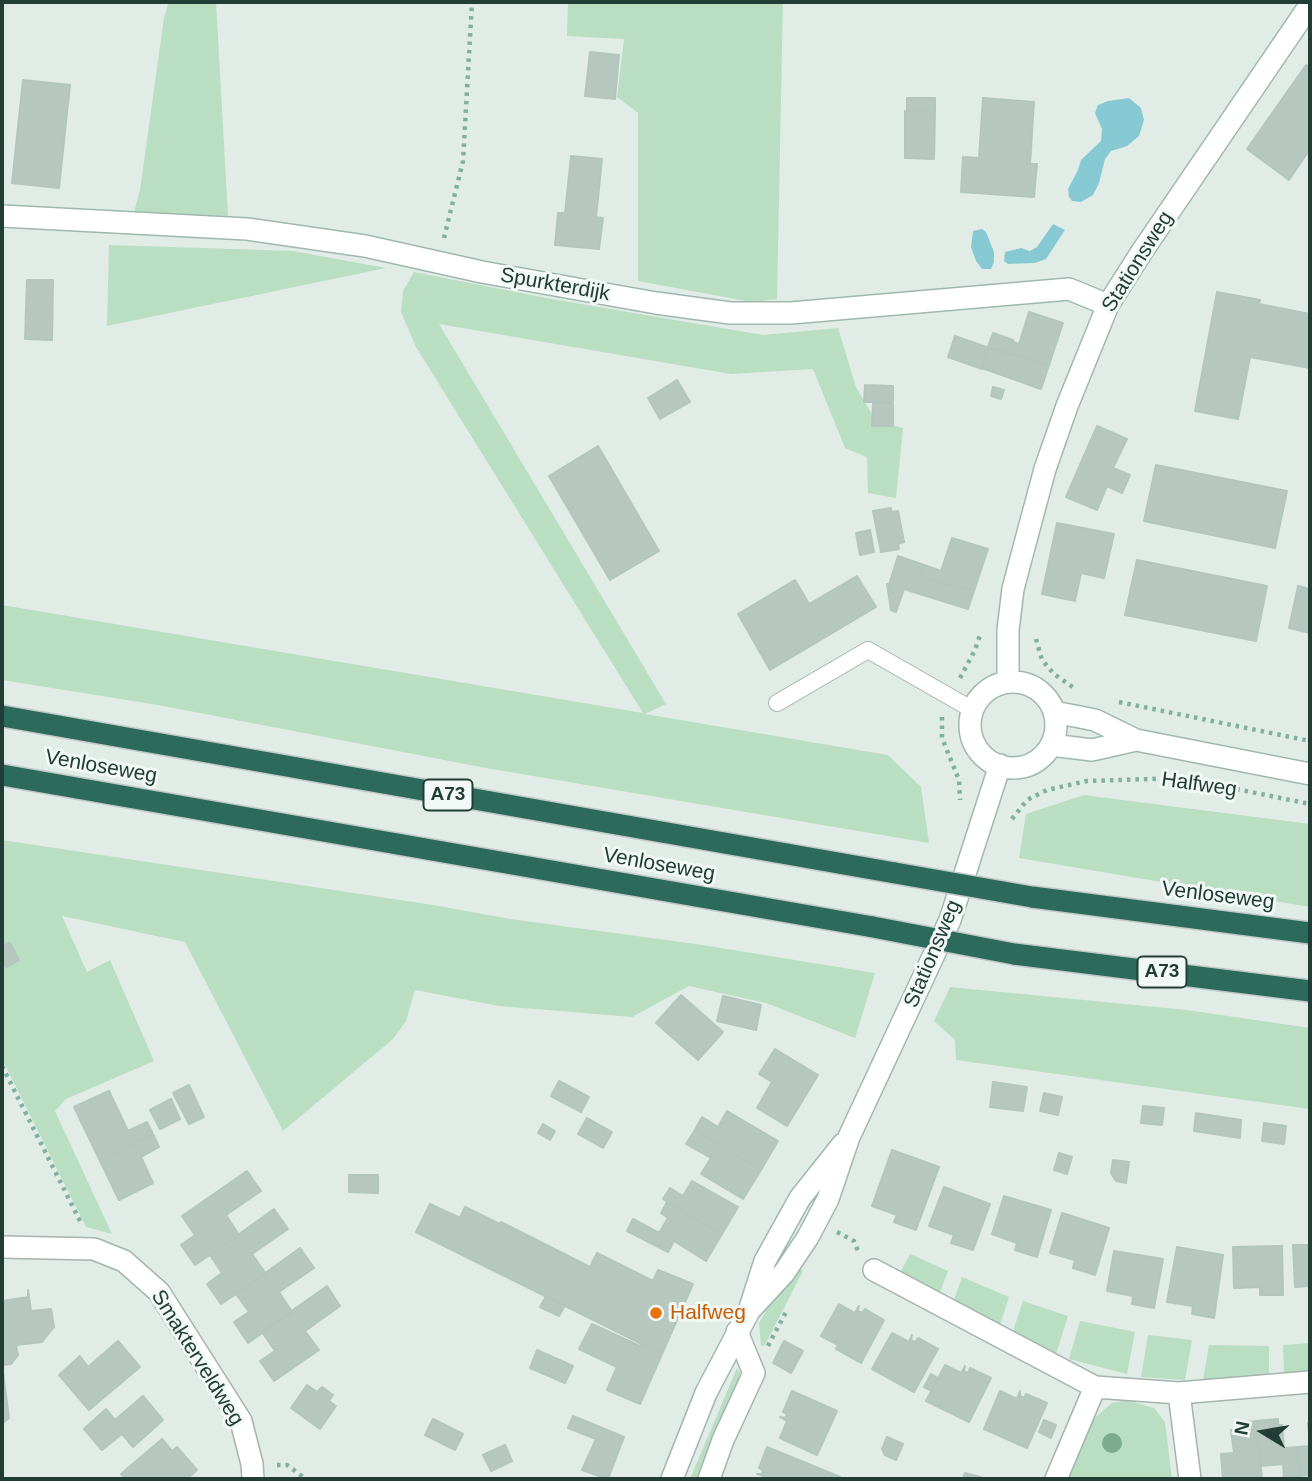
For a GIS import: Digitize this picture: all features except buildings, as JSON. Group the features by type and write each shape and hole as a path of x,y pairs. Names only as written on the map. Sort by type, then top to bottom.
{"highway":[{"name":"Venloseweg","path":"2,716 1032,897 1310,933"},
{"name":"Venloseweg","path":"2,775 873,927 1013,954 1310,991"}],"street":[{"name":"Stationsweg","path":"1008,682 1013,589 1023,551 1050,457 1108,305 1310,5"},
{"name":"Spurkterdijk","path":"2,216 247,229 365,246 656,303 730,313 791,313 1069,289 1108,305"},
{"path":"1008,682 1036,688 1044,695 1054,712 1055,735 1051,746 1038,760 1019,767 1000,765 985,757 975,743 971,727 976,703 987,691 1008,682"},
{"name":"Halfweg","path":"1054,712 1095,720 1136,740 1310,774"},
{"name":"Halfweg","path":"1051,746 1092,750 1136,740"},
{"name":"Stationsweg","path":"672,1479 706,1393 749,1311 765,1261 800,1198 849,1137 950,920 1000,765"},
{"name":"Smakterveldweg","path":"2,1247 94,1249 124,1261 159,1292 241,1421 253,1472"},
{"path":"874,1270 1095,1387 1179,1393 1310,1382"},
{"path":"709,1479 723,1440 754,1373 737,1332"},
{"path":"1056,1479 1095,1387"},
{"path":"1179,1393 1190,1479"}],"lane":[{"path":"777,703 868,650 974,710"}],"path":[{"path":"438,262 463,161 472,2"},
{"path":"1034,633 1042,660 1054,674 1084,692"},
{"path":"1109,699 1310,741"},
{"name":"Halfweg","path":"1014,814 1027,800 1047,790 1087,781 1182,778 1310,804"},
{"path":"2,1066 94,1249"},
{"path":"834,1230 854,1241 863,1262 874,1270"}],"green space":[{"path":"155,2 216,2 228,216 134,212 140,190 168,4"},
{"path":"568,2 783,2 777,299 752,302 638,281 638,113 617,97 624,39 567,36"},
{"path":"109,245 293,251 386,268 107,326"},
{"path":"414,272 546,298 763,335 838,328 856,387 876,421 903,428 896,498 868,493 867,457 845,448 813,369 731,374 439,324 666,704 645,714 888,755 921,787 929,843 486,768 158,705 2,680 2,605 643,713 416,347 401,312 403,291"},
{"path":"1084,795 1310,824 1310,907 1019,858 1026,814"},
{"path":"2,840 875,973 855,1038 766,1003 689,986 632,1017 499,1006 415,990 406,1021 393,1039 283,1131 185,942 62,916 87,972 110,960 154,1061 66,1099 55,1111 112,1234 86,1227 2,1059"},
{"path":"950,987 1187,1010 1310,1028 1310,1109 956,1060 955,1040 934,1021"},
{"path":"910,1254 948,1271 939,1295 900,1273"},
{"path":"799,1268 803,1271 765,1345 761,1346 759,1323 775,1296"},
{"path":"962,1277 1009,1297 999,1328 953,1303"},
{"path":"1023,1301 1068,1316 1056,1354 1011,1337"},
{"path":"1080,1321 1135,1332 1127,1374 1069,1359"},
{"path":"1148,1335 1192,1340 1185,1380 1141,1377"},
{"path":"1310,1343 1310,1371 1284,1373 1283,1345"},
{"path":"1209,1345 1269,1346 1269,1375 1203,1380"},
{"path":"737,1368 741,1375 739,1382 699,1479 690,1479"},
{"path":"1127,1400 1154,1408 1165,1422 1172,1479 1067,1479 1089,1423 1112,1403"}],"water":[{"path":"1129,98 1141,108 1144,120 1139,136 1127,146 1111,151 1105,159 1093,195 1081,202 1072,201 1068,189 1081,160 1101,141 1102,129 1095,113 1098,105"},
{"path":"1053,224 1065,230 1046,259 1035,263 1008,264 1004,261 1005,252 1021,248 1030,251 1037,247"},
{"path":"982,229 986,232 994,252 991,269 982,269 971,247 973,231"}],"place":[{"name":"Halfweg","path":"656,1313"}]}
